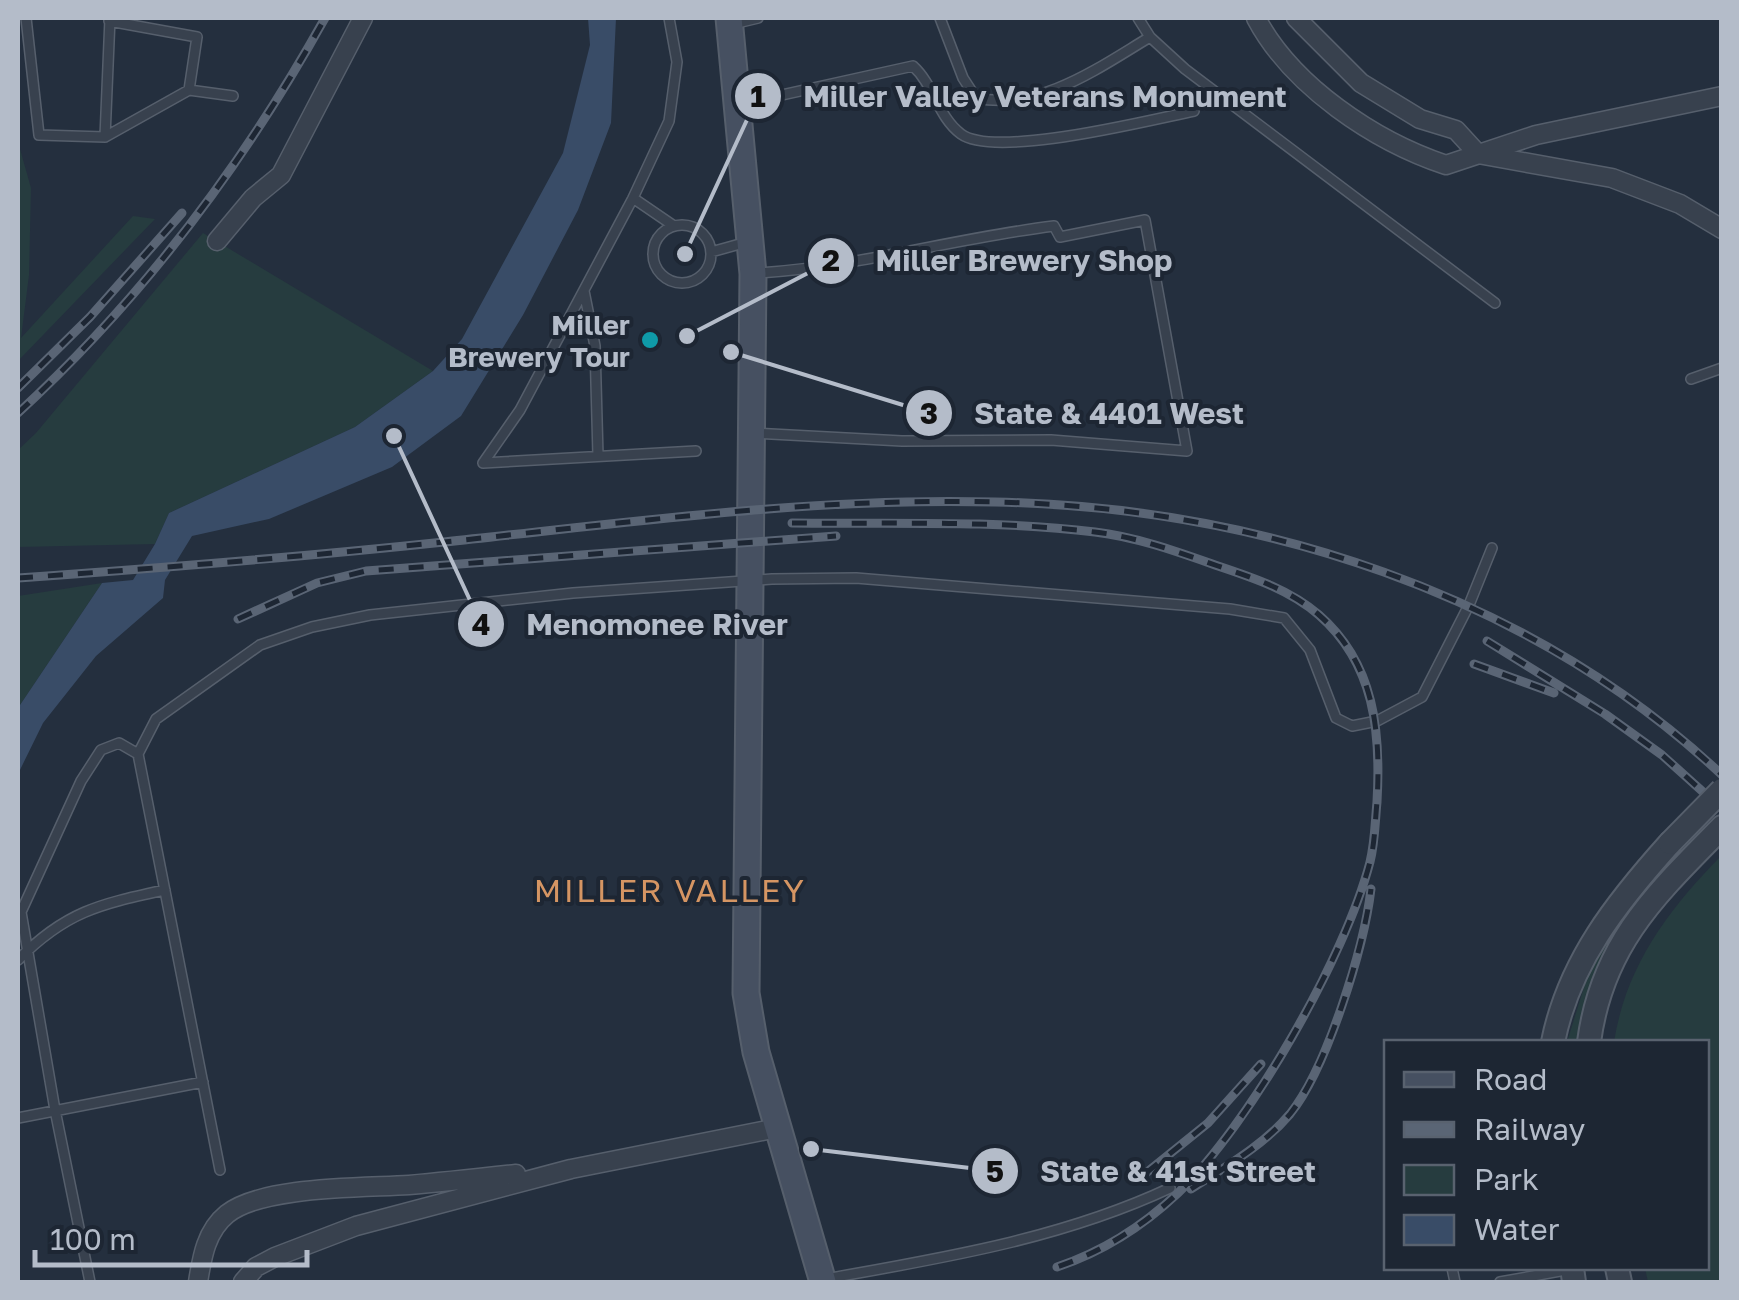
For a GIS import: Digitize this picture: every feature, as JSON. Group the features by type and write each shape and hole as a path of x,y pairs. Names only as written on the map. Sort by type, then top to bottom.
{"main road":[{"path":"730,21 753,274 746,993 756,1052 776,1128 822,1281"}],"street":[{"path":"217,241 254,198 282,175 364,18"},
{"path":"1256,18 1304,79 1333,106 1416,155 1446,165 1536,135 1722,96"},
{"path":"1296,18 1361,83 1420,119 1456,130 1478,154 1620,180 1680,204 1722,229"},
{"path":"1555,1040 1572,982 1595,936 1624,894 1722,790"},
{"path":"1589,1040 1597,1000 1620,942 1649,902 1722,827"},
{"path":"243,1282 256,1267 274,1256 356,1226 572,1169 776,1128"},
{"path":"198,1282 211,1232 239,1206 264,1197 572,1169"}],"lane":[{"path":"26,18 40,134 106,136 190,90 233,96"},
{"path":"669,18 676,62 669,121 633,198 520,410 483,463 696,450"},
{"path":"730,21 758,18"},
{"path":"940,18 963,78 976,98 999,102 1056,89 1150,37"},
{"path":"1138,18 1150,37 1185,69 1494,303"},
{"path":"106,136 109,20 197,37 190,90"},
{"path":"738,104 913,66 924,76 936,103 959,133 975,142 1020,143 1194,111"},
{"path":"633,198 674,226"},
{"path":"751,433 902,441 1051,440 1188,451 1145,220 1060,237 1054,226 822,267 753,274"},
{"path":"682,224 699,230 710,243 707,270 690,282 680,283 662,275 656,267 654,247 658,238 674,226 682,224"},
{"path":"711,252 750,242"},
{"path":"584,291 595,346 598,456"},
{"path":"1691,379 1722,368"},
{"path":"220,1170 138,754 156,719 260,644 312,627 434,606 750,580 860,578 1230,609 1284,618 1310,650 1336,718 1352,726 1376,721 1422,697 1469,606 1492,548"},
{"path":"90,1282 21,912 81,781 101,750 119,742 138,754"},
{"path":"18,960 69,917 98,905 165,890"},
{"path":"18,1118 203,1082"},
{"path":"822,1281 918,1264 1060,1230 1122,1211 1170,1188"},
{"path":"1500,1282 1565,1270"}],"green space":[{"path":"18,142 31,188 29,275 21,338 133,216 155,219 18,361"},
{"path":"203,233 433,371 355,427 169,513 155,544 18,547 18,450"},
{"path":"102,583 18,708 18,596"},
{"path":"1721,856 1721,1282 1648,1282 1645,1270 1709,1270 1709,1040 1614,1040 1628,988 1639,964 1684,897"},
{"path":"1621,915 1625,918 1592,982 1580,1040 1568,1040 1590,968"}],"water":[{"path":"588,18 616,18 611,123 578,210 523,315 461,416 392,467 269,519 192,536 165,580 163,598 96,656 43,723 18,774 18,708 102,583 133,580 169,513 355,427 433,371 462,339 563,153 590,45"}],"railway":[{"path":"18,413 107,324 187,228 260,126 325,18"},
{"path":"18,388 90,317 182,213"},
{"path":"18,578 338,553 788,507 995,502 1094,508 1192,521 1289,543 1384,572 1476,610 1563,656 1646,711 1722,775"},
{"path":"792,523 1020,526 1095,532 1142,541 1245,575 1296,598 1338,634 1363,677 1378,750 1373,847 1358,901 1317,991 1292,1038 1235,1126 1178,1193 1121,1237 1057,1267"},
{"path":"238,619 317,583 366,571 836,536"},
{"path":"1487,641 1605,714 1662,755 1722,809"},
{"path":"1474,664 1554,693"},
{"path":"1191,1189 1268,1136 1304,1094 1342,1006 1361,943 1371,889"},
{"path":"1146,1173 1208,1123 1261,1064"}],"place":[{"name":"Miller Valley Veterans Monument","path":"685,254"},
{"name":"Miller Brewery Shop","path":"687,336"},
{"name":"Miller Brewery Tour","path":"650,340"},
{"name":"State & 4401 West","path":"731,352"},
{"name":"Menomonee River","path":"394,436"},
{"name":"State & 41st Street","path":"811,1149"}],"district":[{"name":"MILLER VALLEY","path":"670,890"}]}
